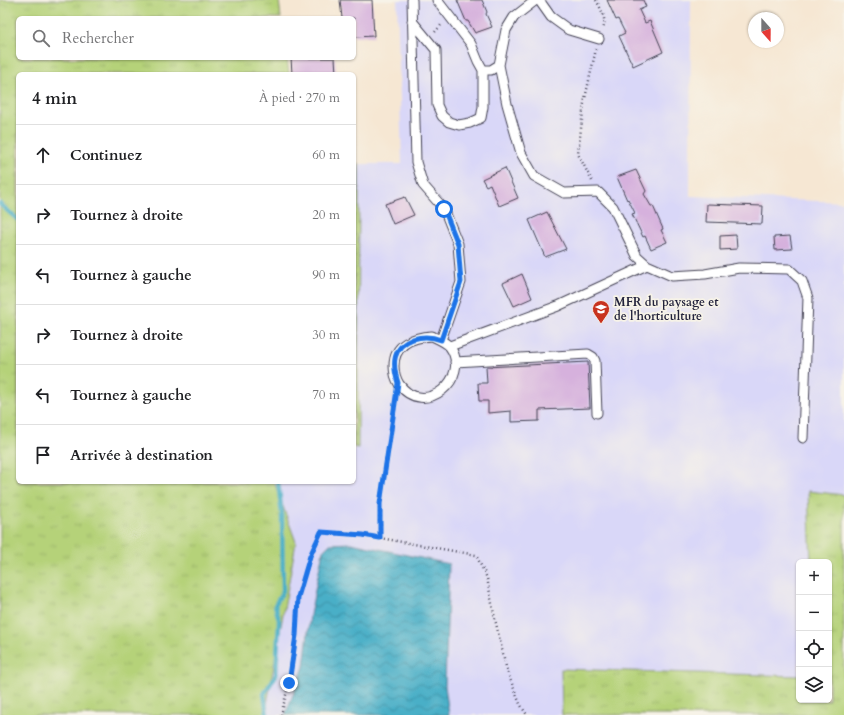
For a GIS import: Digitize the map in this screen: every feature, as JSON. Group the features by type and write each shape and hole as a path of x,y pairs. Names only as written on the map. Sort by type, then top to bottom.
{"lane":[{"path":"412,0 416,162 423,185 444,209 458,244 461,282 441,340"},
{"path":"412,21 436,50 437,105 442,116 449,122 459,125 470,123 481,118 483,107 483,70 471,44 437,0"},
{"path":"599,39 569,30 551,17 537,0 514,17 506,30 500,65 507,104 521,154 534,176 564,193 598,192 613,207 637,256 647,265 672,276 705,274 739,268 789,269 802,281 808,298 803,438"},
{"path":"483,70 491,70 500,65"},
{"path":"450,346 558,306 647,265"},
{"path":"432,336 441,340 450,346 455,362 454,373 449,384 437,395 422,398 410,394 398,383 394,371 394,360 399,348 405,342 421,337 432,336"},
{"path":"455,362 588,354 593,356 595,361 597,413"}],"path":[{"path":"596,0 603,13 605,24 599,39 584,103 578,154 598,192"},
{"path":"428,40 449,16"},
{"path":"380,538 380,504 398,383"},
{"path":"281,715 289,683 296,635 298,597 310,556 321,532 363,535 476,555 487,578 507,671 520,704 527,715"}],"shaded area":[{"name":"MFR du paysage et de l'horticulture","path":"397,0 691,0 690,196 844,202 844,495 808,492 811,559 796,559 796,676 561,669 562,715 265,715 296,542 275,484 356,484 356,447 358,447 359,164 402,164"}],"green space":[{"path":"0,0 279,0 281,16 16,16 16,60 287,60 289,72 16,72 16,484 275,484 296,542 265,715 0,715"},
{"path":"356,163 359,164 358,448 356,448"},
{"path":"808,491 844,495 844,715 562,715 561,669 796,676 796,703 832,703 832,559 811,559"}],"water":[{"path":"351,543 449,564 445,686 449,715 285,715 304,667 310,615 323,551 330,544"}],"building":[{"path":"340,0 372,0 374,36 356,37 356,16 342,16"},
{"path":"457,0 482,0 492,27 475,33 468,21 466,21"},
{"path":"607,0 643,0 646,7 639,10 645,23 650,21 663,52 633,66 619,36 625,33 618,19 616,20"},
{"path":"291,60 335,60 336,72 292,72"},
{"path":"505,168 518,198 499,206 490,184 486,186 482,179"},
{"path":"636,170 646,191 644,194 651,206 653,206 663,229 661,230 667,242 651,249 645,236 643,237 632,214 635,213 628,199 627,200 617,177"},
{"path":"405,197 414,215 393,224 385,204"},
{"path":"707,204 763,206 762,224 706,222"},
{"path":"547,212 566,249 545,257 529,220"},
{"path":"736,235 737,249 720,250 720,236"},
{"path":"790,236 792,249 775,250 774,237"},
{"path":"522,274 532,298 514,306 503,283"},
{"path":"588,362 590,408 539,410 539,421 511,422 511,411 488,413 488,401 479,401 478,383 487,383 486,367"}],"waterway":[{"path":"0,204 16,218"},
{"path":"267,715 264,694 276,675 279,620 275,605 283,591 282,515 278,484"}],"place":[{"name":"MFR du paysage et de l'horticulture","path":"601,324"}],"route":[{"path":"289,683 296,635 298,597 310,556 321,532 363,535 380,538 380,504 398,383 394,371 394,360 399,348 405,342 421,337 432,336 441,340 461,282 458,244 444,209"}]}
